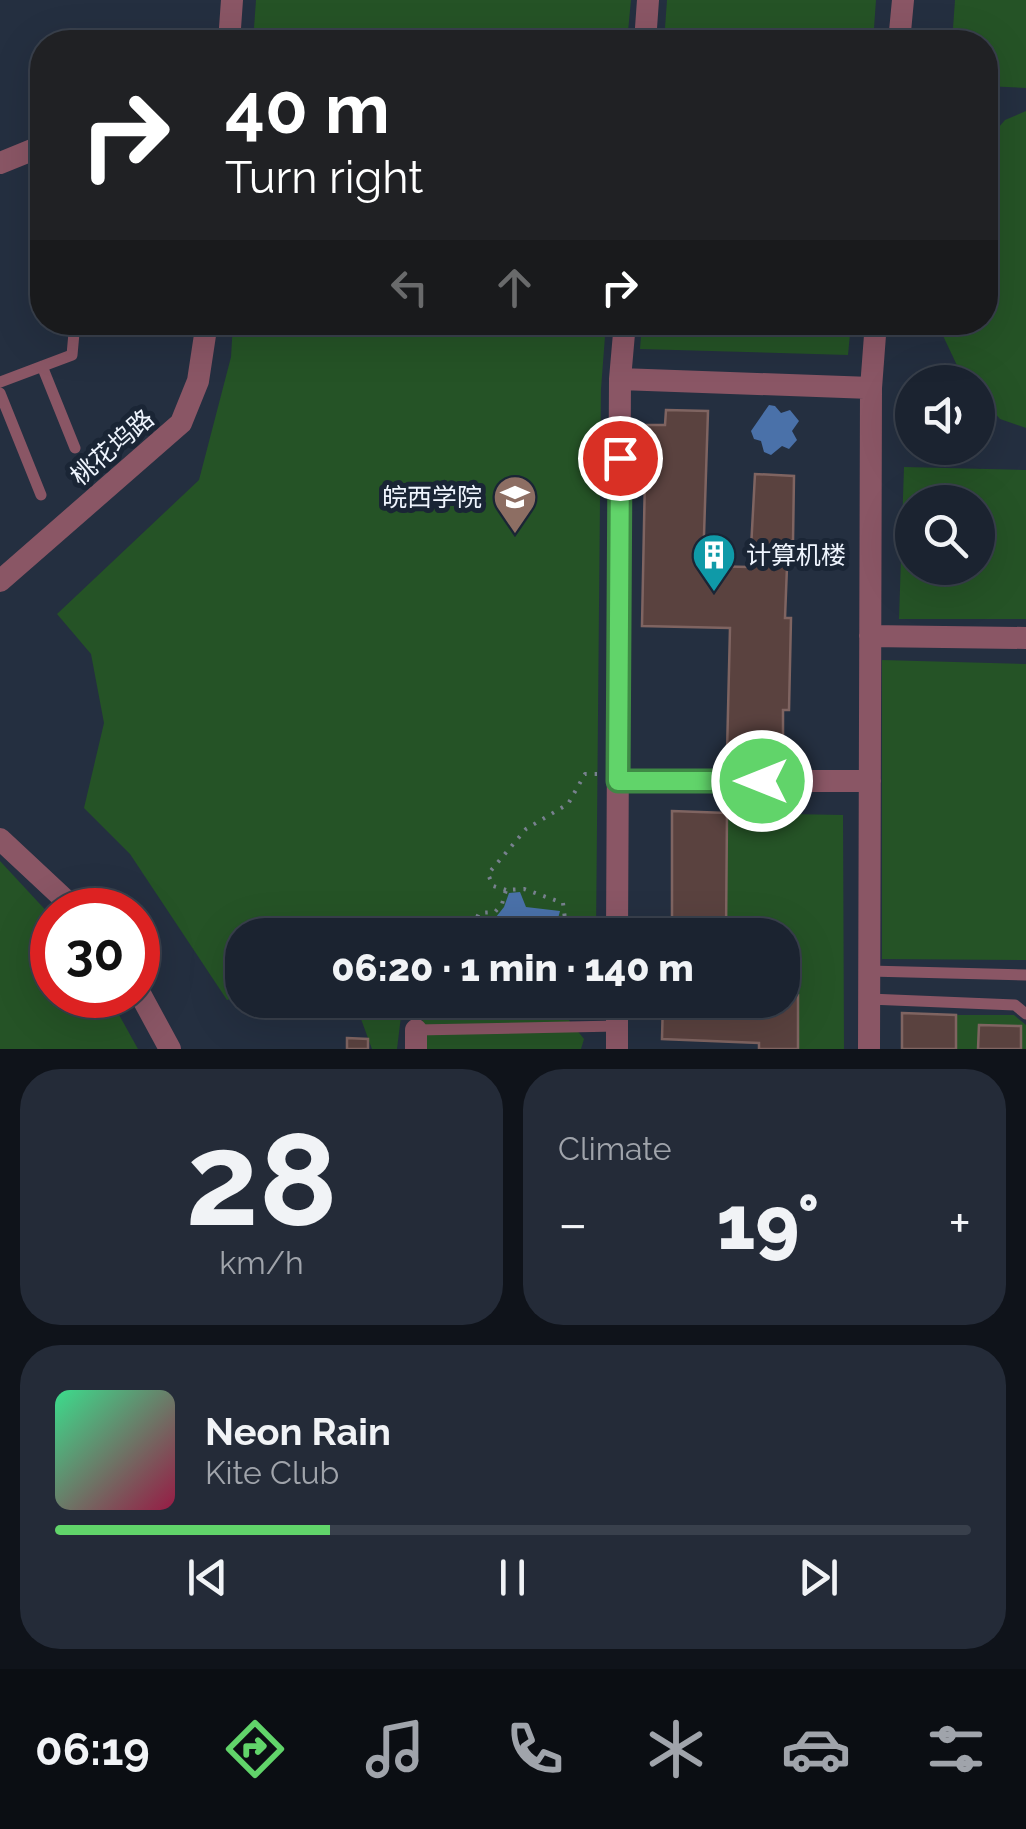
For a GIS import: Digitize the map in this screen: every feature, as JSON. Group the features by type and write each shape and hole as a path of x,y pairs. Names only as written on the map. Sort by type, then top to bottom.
{"street":[{"path":"231,30 232,0"},
{"path":"646,30 648,0"},
{"path":"900,30 903,0"},
{"path":"0,163 30,151"},
{"name":"桃花坞路","path":"0,581 182,423 198,380 205,335"},
{"path":"617,918 623,335"},
{"path":"869,1049 871,388 875,335"},
{"path":"620,379 871,388"},
{"path":"870,636 1026,638"},
{"path":"618,777 870,781"},
{"path":"0,839 52,888"},
{"path":"153,1018 170,1049"}],"lane":[{"path":"0,382 72,355 74,335"},
{"path":"42,366 75,448"},
{"path":"0,392 41,495"},
{"path":"869,971 1026,975"},
{"path":"869,999 1015,1005 1026,1014"},
{"path":"418,1033 617,1038"}],"path":[{"path":"565,918 563,903 524,889 493,886 488,874 526,829 568,804 586,774 618,777"},
{"path":"477,918 479,913 495,912 506,890"}],"green space":[{"path":"256,0 631,0 628,30 254,30"},
{"path":"667,0 876,0 874,30 665,30"},
{"path":"955,0 1026,0 1026,88 998,87 998,30 953,30"},
{"path":"1026,111 1026,428 995,413 995,365 957,365 943,335 998,335 998,128 1005,120"},
{"path":"232,335 605,335 601,389 596,918 225,918 225,997 160,899 160,888 153,888 130,854 84,808 104,723 91,654 57,614 199,480 231,357"},
{"path":"641,335 850,335 848,355 640,349"},
{"path":"904,467 1026,470 1026,619 899,619 900,585 995,585 995,485 903,485"},
{"path":"882,660 1026,664 1026,960 882,959"},
{"path":"727,813 843,815 844,1049 798,1049 800,918 726,918"},
{"path":"0,861 30,893 30,1018 121,1018 138,1049 0,1049"},
{"path":"956,1015 1014,1015 1026,1025 1026,1049 955,1049"},
{"path":"361,1018 401,1018 397,1049 372,1049"},
{"path":"422,1018 567,1018 584,1039 581,1049 426,1049"}],"water":[{"path":"769,405 781,413 790,410 799,421 792,431 797,440 789,449 782,446 771,455 764,452 761,441 754,439 751,431"},
{"path":"520,892 526,907 560,911 558,918 478,918 496,917 509,893"}],"building":[{"name":"计算机楼","path":"666,410 708,411 703,566 750,567 755,474 794,476 793,541 788,541 785,618 791,618 789,710 783,710 783,752 760,752 759,768 745,768 746,753 727,753 730,628 642,626 646,425 665,425"},
{"path":"672,811 727,813 726,918 672,918"},
{"path":"902,1013 956,1015 956,1049 902,1049"},
{"path":"663,1018 798,1018 798,1049 759,1049 759,1043 662,1039"},
{"path":"979,1025 1021,1026 1021,1049 978,1049"},
{"path":"347,1038 368,1039 368,1049 347,1049"}],"place":[{"name":"皖西学院","path":"515,535"},
{"name":"计算机楼","path":"714,593"}],"route":[{"path":"620,458 618,781 762,781"}]}
